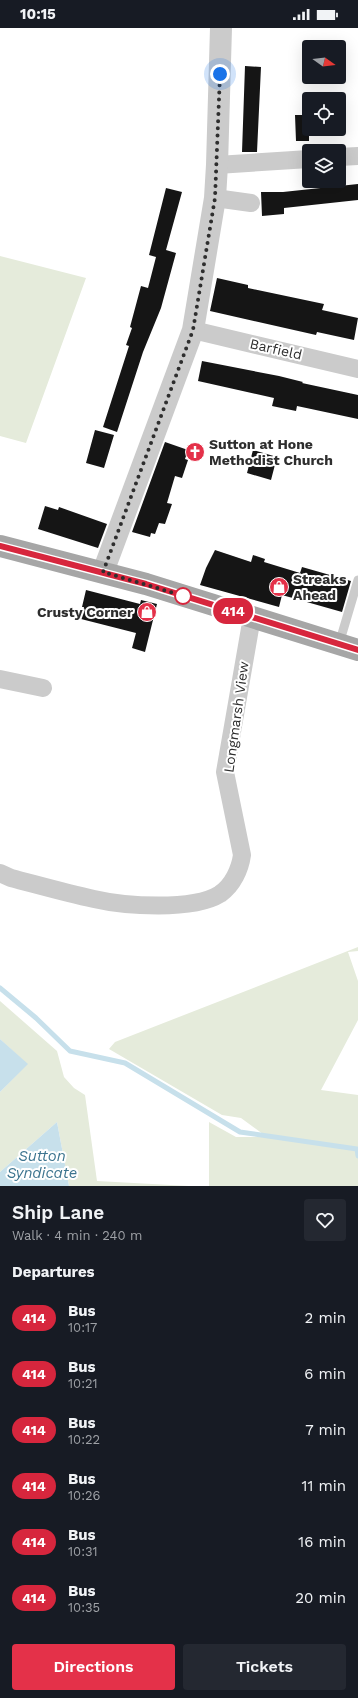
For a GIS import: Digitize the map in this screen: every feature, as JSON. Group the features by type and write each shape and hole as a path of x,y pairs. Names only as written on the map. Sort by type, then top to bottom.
{"main road":[{"path":"0,546 103,572 349,647"}],"street":[{"path":"103,572 193,330 215,198 221,28"},
{"path":"346,157 358,156"},
{"path":"217,165 302,159"},
{"path":"215,198 251,203"},
{"name":"Barfield","path":"193,330 358,369"},
{"name":"Longmarsh View","path":"0,873 11,878 95,900 117,903 171,906 193,904 221,893 231,882 240,868 242,855 225,772 252,617"},
{"path":"0,678 43,688"}],"lane":[{"path":"349,647 358,580"}],"green space":[{"path":"0,256 86,278 26,443 0,436"},
{"path":"358,947 358,951 348,952 358,981 358,1020 321,1090 358,1095 358,1186 209,1186 209,1122 236,1137 267,1137 241,1118 222,1115 109,1049 115,1042"},
{"path":"0,1001 57,1051 64,1077 74,1088 85,1095 97,1181 189,1186 69,1186 57,1122 0,1172 0,1092 27,1064 0,1039"}],"water":[{"path":"0,1039 28,1064 0,1092"},
{"name":"Sutton Syndicate","path":"57,1122 69,1186 0,1186 0,1172"}],"building":[{"path":"245,66 261,67 257,152 242,152"},
{"path":"295,115 302,115 302,136 309,136 309,141 296,141"},
{"path":"358,184 358,200 284,208 284,214 262,216 261,192 346,188 346,185"},
{"path":"166,188 182,192 166,250 176,253 161,308 143,352 117,432 103,427 129,346 126,345 132,328 130,327 141,286 148,288 156,257 149,255"},
{"path":"217,278 248,285 248,288 324,304 322,310 358,318 354,340 317,332 316,335 210,311"},
{"path":"202,361 279,376 303,382 302,383 358,395 358,419 297,406 296,411 272,406 274,398 198,381"},
{"path":"95,430 114,435 104,468 86,463"},
{"path":"165,442 188,450 185,459 188,460 182,478 175,476 167,503 172,504 165,524 159,523 155,534 151,533 150,537 132,532"},
{"path":"253,450 277,457 271,480 247,473"},
{"path":"45,506 58,510 59,507 107,524 98,548 38,529"},
{"path":"215,550 251,562 253,555 265,559 264,562 300,573 302,567 351,581 342,612 282,595 279,607 200,585"},
{"path":"86,590 140,604 141,600 157,604 145,652 132,648 136,633 81,619"}],"waterway":[{"path":"0,988 36,1018 70,1051 125,1063 240,1132 357,1149 358,1156"}],"bus line":[{"name":"414","path":"0,546 146,584 358,650"}],"place":[{"name":"Sutton at Hone Methodist Church","path":"195,452"},
{"name":"Streaks Ahead","path":"279,587"},
{"name":"Crusty Corner","path":"147,612"}],"route":[{"path":"183,596 103,572 193,330 215,198 220,74"}]}
